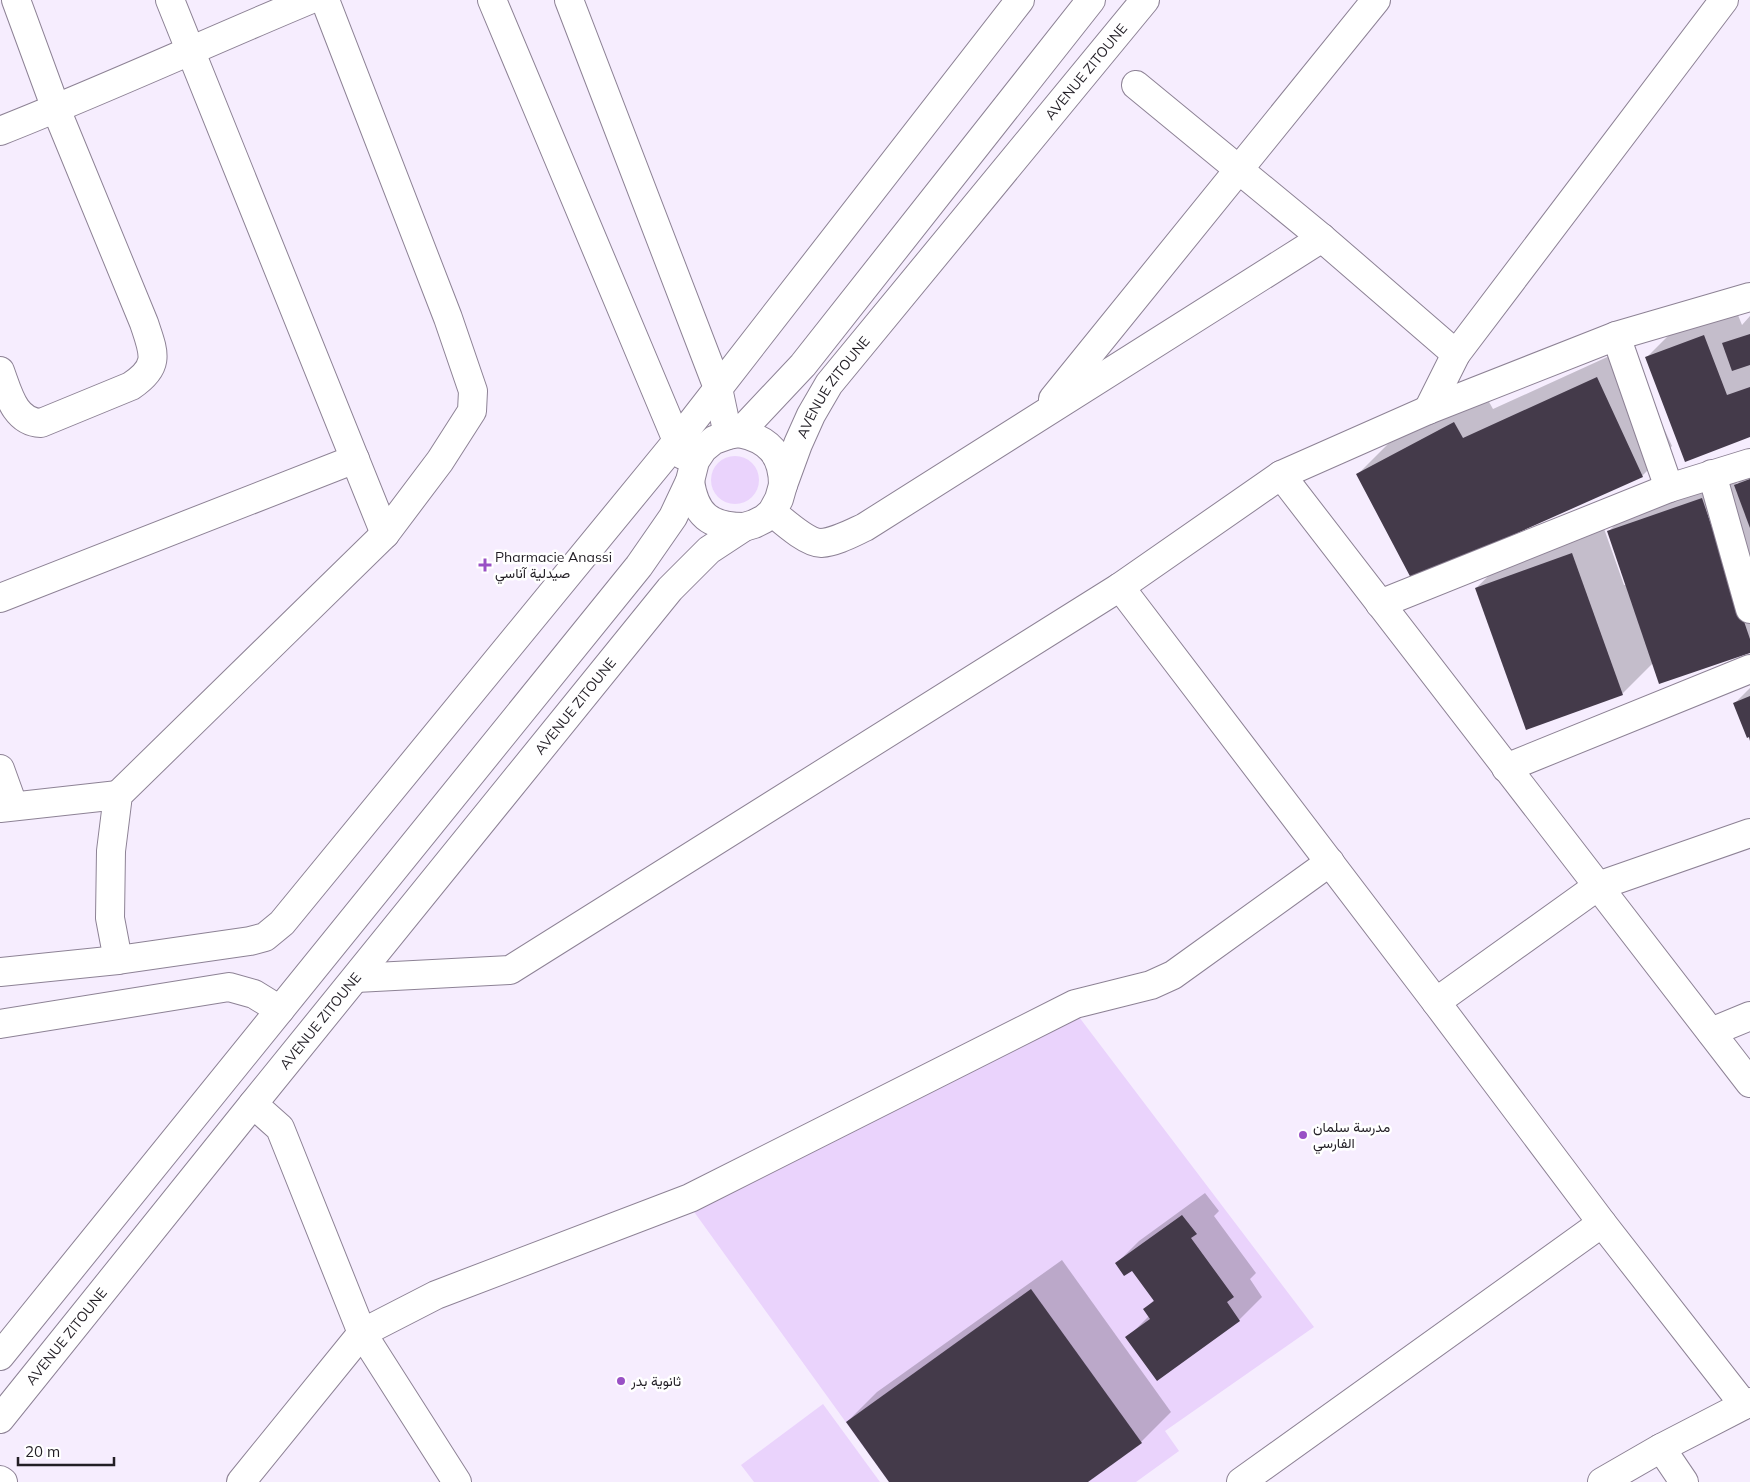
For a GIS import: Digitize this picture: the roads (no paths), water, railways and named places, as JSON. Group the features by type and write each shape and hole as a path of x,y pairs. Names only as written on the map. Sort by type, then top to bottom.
{"street":[{"path":"0,371 16,409 25,419 33,423 41,423 131,386 142,379 150,368 154,352 144,323 56,109 16,0"},
{"path":"170,0 385,534"},
{"path":"0,131 56,109 309,0"},
{"path":"0,769 6,807 118,795 385,534 440,461 472,414 473,391 448,318 325,0"},
{"path":"492,0 678,440 690,478 692,497 700,511 712,522 728,527 744,527"},
{"path":"569,0 734,434"},
{"path":"0,972 118,960 250,941 265,937 282,923 678,440 1020,0"},
{"path":"734,434 803,365 1091,0"},
{"name":"AVENUE ZITOUNE","path":"0,1419 670,589 708,550 772,512 780,499 783,485 798,444 811,415 829,384 1145,0"},
{"path":"1038,417 1376,0"},
{"path":"1428,410 1456,354 1724,0"},
{"path":"1136,85 1322,238 1456,354"},
{"path":"772,512 802,535 820,543 844,537 866,527 1322,238"},
{"path":"356,978 510,970 1120,587 1281,476 1428,410 1616,336 1750,297"},
{"path":"1616,336 1669,488"},
{"path":"0,1356 639,566 673,517 690,478 695,461 703,449 714,440 734,434 752,435 772,449 781,466 783,485"},
{"path":"0,598 355,459"},
{"path":"1380,604 1669,488 1750,462"},
{"path":"1712,474 1750,609"},
{"path":"1281,476 1750,1083"},
{"path":"1120,587 1602,1222 1747,1404 1661,1448 1602,1482"},
{"path":"1506,768 1750,669"},
{"path":"118,795 111,851 110,918 118,960"},
{"path":"1436,1002 1598,886 1750,833"},
{"path":"241,1482 362,1333 436,1295 690,1198 1075,1004 1151,985 1173,975 1330,862"},
{"path":"0,1024 229,987 254,994 280,1010"},
{"path":"1711,1032 1750,1016"},
{"path":"253,1104 280,1128 362,1333 457,1482"},
{"path":"1241,1482 1602,1222"},
{"path":"1661,1448 1684,1482"}],"place":[{"name":"Pharmacie Anassi صيدلية آناسي","path":"485,565"},
{"name":"مدرسة سلمان الفارسي","path":"1303,1135"},
{"name":"ثانوية بدر","path":"621,1381"}]}
